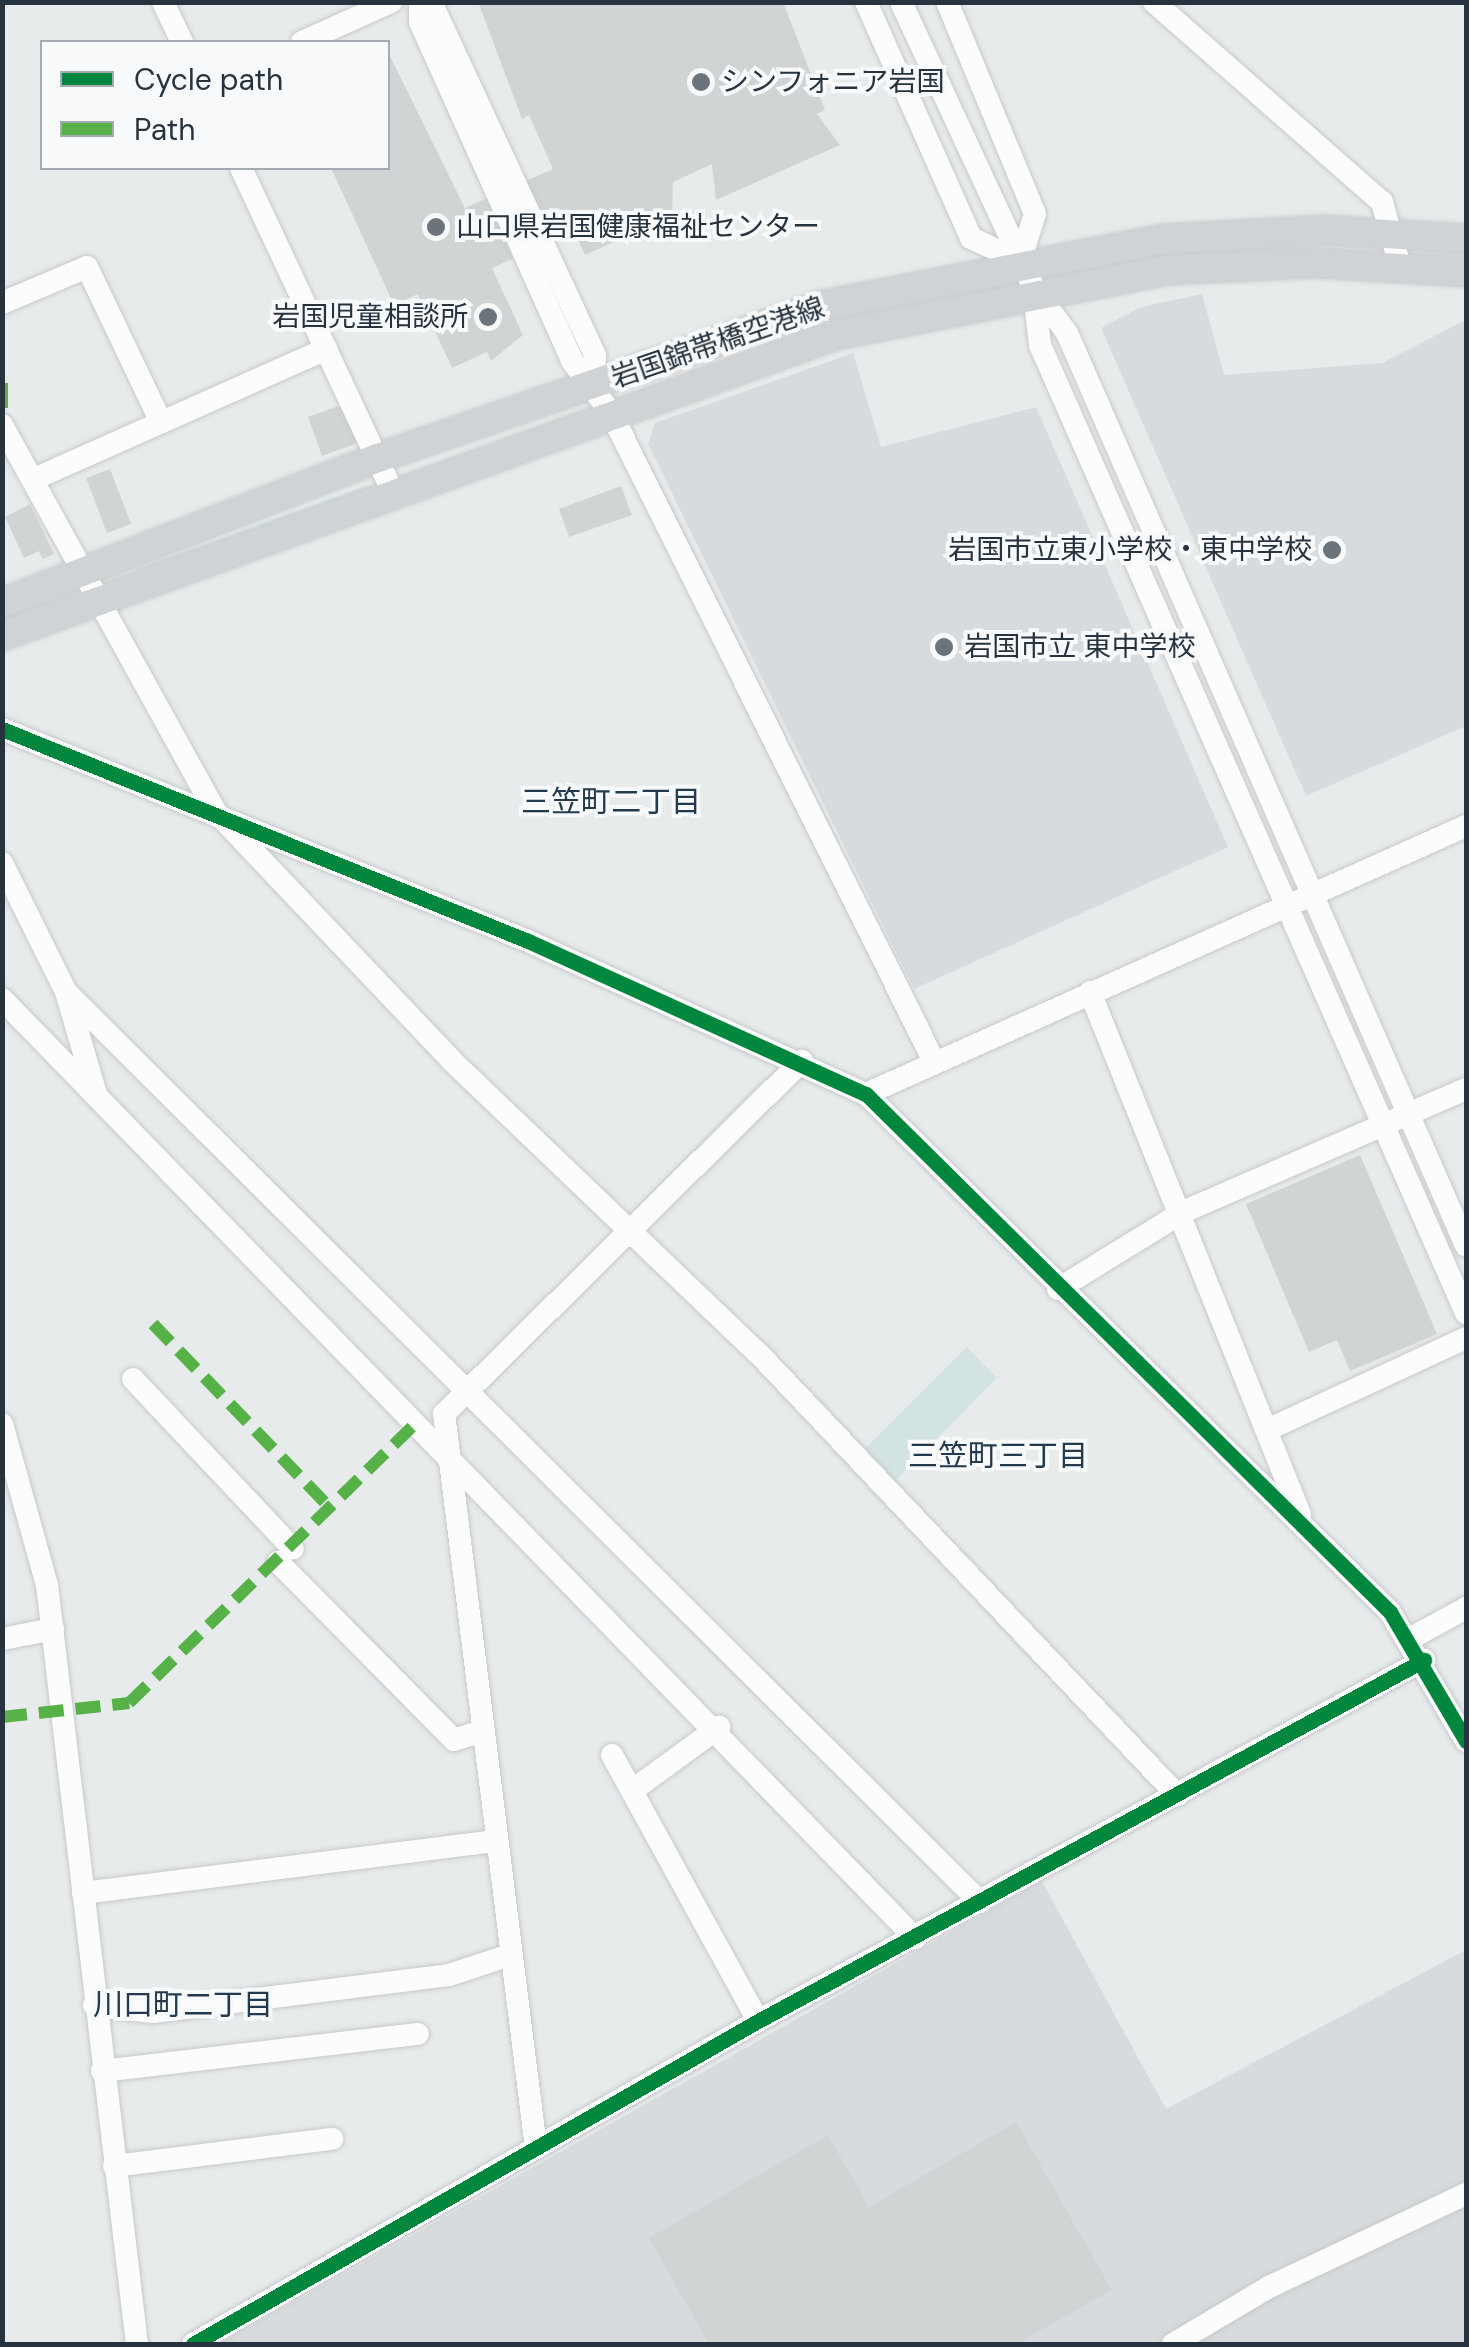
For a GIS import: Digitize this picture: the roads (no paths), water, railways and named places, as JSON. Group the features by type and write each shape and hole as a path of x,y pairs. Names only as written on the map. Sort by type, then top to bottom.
{"main road":[{"name":"岩国錦帯橋空港線","path":"2,603 378,458 819,306 1020,261 1164,238 1396,231 1466,239"},
{"name":"岩国錦帯橋空港線","path":"2,636 611,413 836,335 1034,289 1236,265 1400,266 1466,272"}],"street":[{"path":"163,2 181,40"},
{"path":"306,40 391,2"},
{"path":"420,2 420,22 524,254 611,413 934,1061"},
{"path":"431,2 595,356 593,386"},
{"path":"866,2 971,238 1020,261"},
{"path":"900,2 1034,289 1067,333 1466,1246"},
{"path":"947,2 1035,214 1020,261"},
{"path":"1154,2 1382,202 1396,231 1400,266"},
{"path":"242,170 394,494"},
{"path":"2,303 88,268 162,422"},
{"path":"1034,289 1040,345 1466,1313"},
{"path":"34,479 326,349"},
{"path":"2,425 215,811 630,1231 1177,1795"},
{"path":"2,729 215,811 802,1061 866,1094 1058,1289 1302,1522 1411,1638 1466,1741"},
{"path":"866,1094 1466,826"},
{"path":"2,863 66,992 97,1097"},
{"path":"66,992 470,1388 980,1902"},
{"path":"1090,992 1183,1212 1302,1522"},
{"path":"2,1000 720,1728 915,1938"},
{"path":"536,2148 507,1956 442,1448 444,1414 802,1061"},
{"path":"1058,1289 1183,1212 1466,1088"},
{"path":"1269,1429 1466,1338"},
{"path":"133,1379 285,1556 454,1740 479,1732"},
{"path":"2,1424 41,1551 53,1629 136,2344"},
{"path":"1411,1638 1466,1608"},
{"path":"2,1639 53,1629"},
{"path":"193,2344 758,2021 1424,1660"},
{"path":"636,1787 720,1728"},
{"path":"612,1755 636,1787 758,2021"},
{"path":"84,1892 493,1841"},
{"path":"94,2006 153,2012 449,1975 507,1956"},
{"path":"102,2071 418,2034"},
{"path":"114,2166 332,2139"},
{"path":"1173,2344 1270,2287 1466,2194"}],"place":[{"name":"シンフォニア岩国","path":"701,82"},
{"name":"山口県岩国健康福祉センター","path":"436,227"},
{"name":"岩国児童相談所","path":"488,317"},
{"name":"岩国市立東小学校・東中学校","path":"1332,550"},
{"name":"岩国市立 東中学校","path":"944,647"}],"district":[{"name":"三笠町二丁目","path":"611,802"},
{"name":"三笠町三丁目","path":"998,1456"},
{"name":"川口町二丁目","path":"183,2005"}]}
